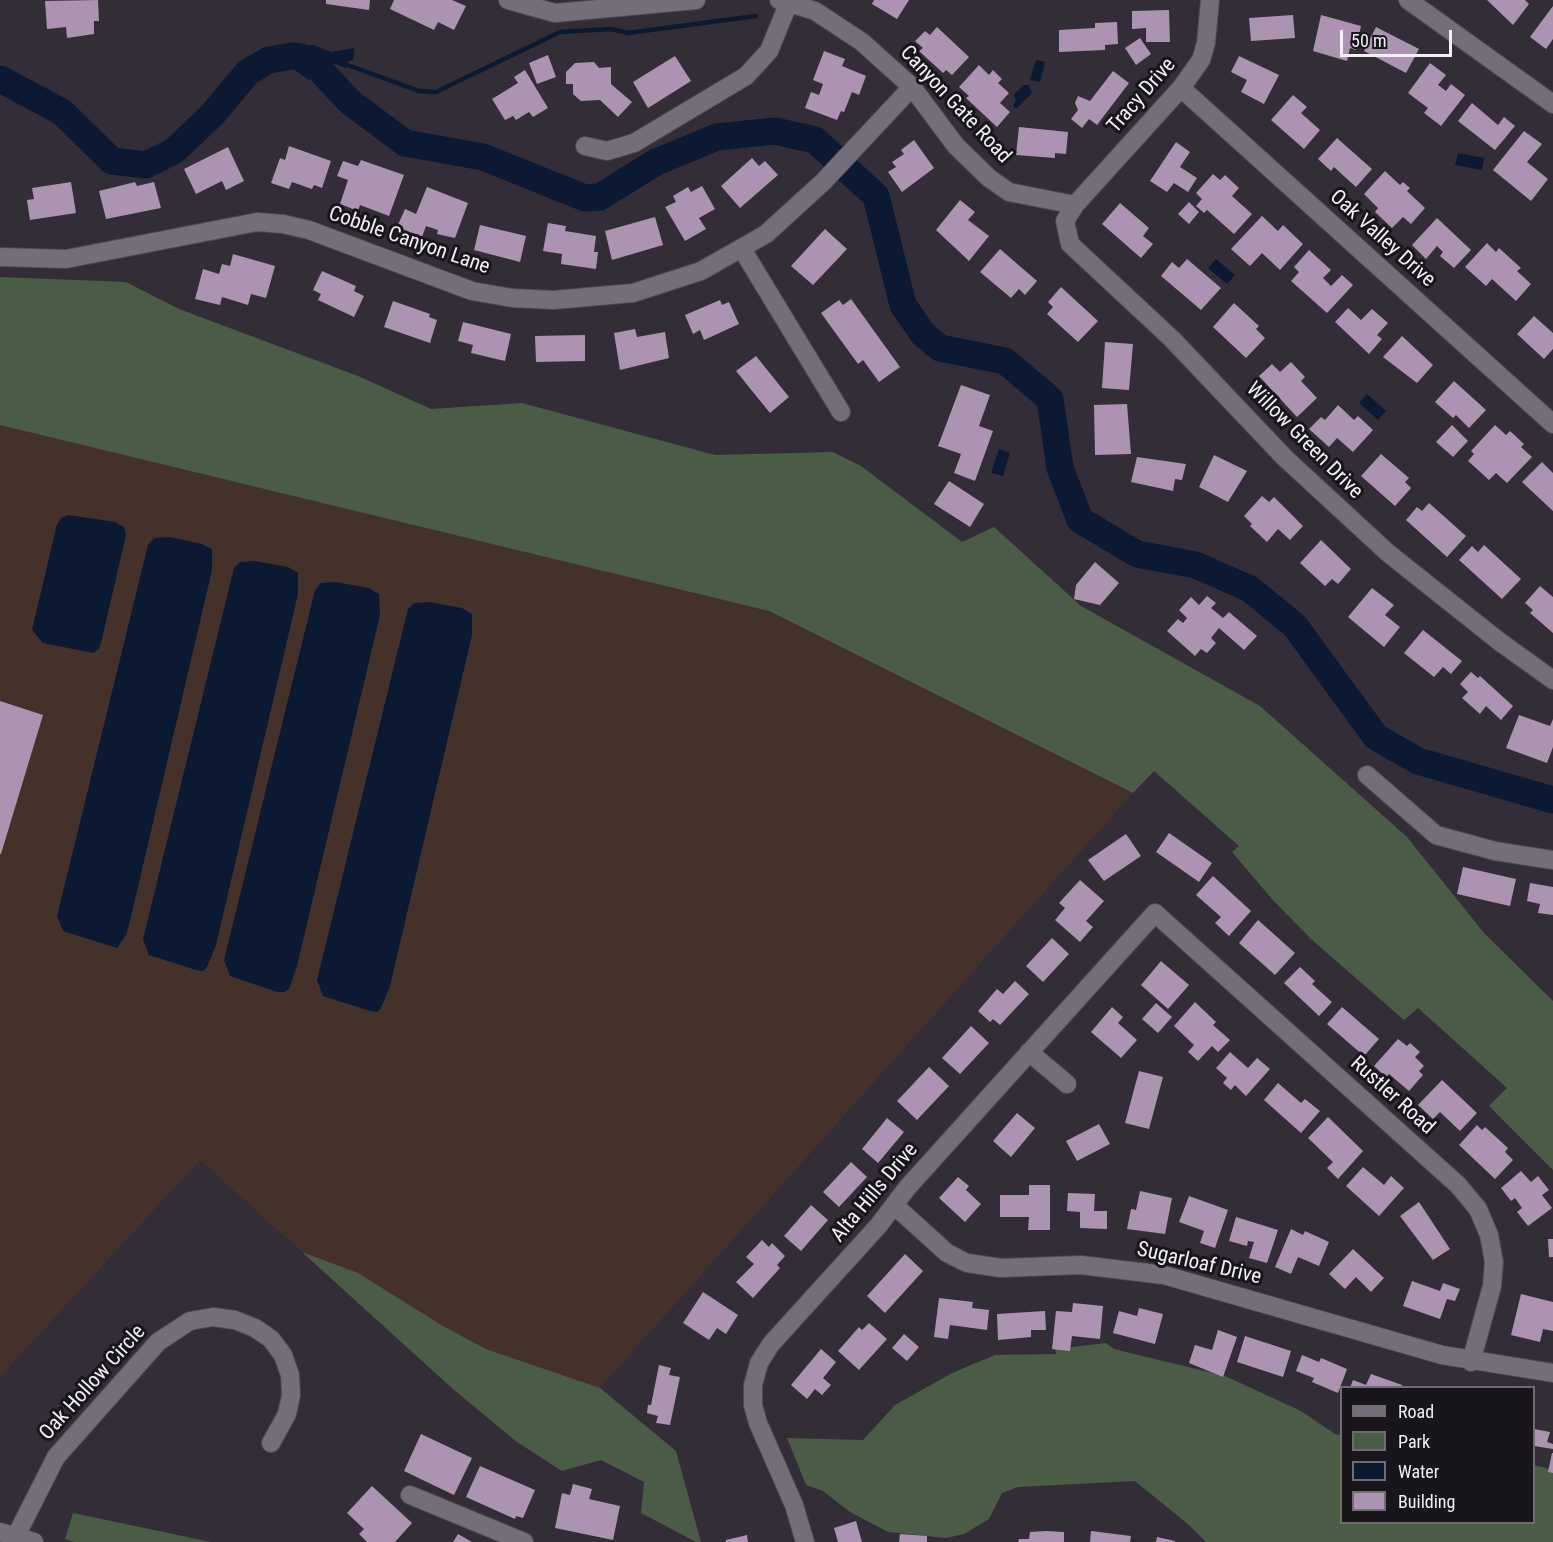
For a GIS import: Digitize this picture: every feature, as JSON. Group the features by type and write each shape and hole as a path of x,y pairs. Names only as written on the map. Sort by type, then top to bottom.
{"street":[{"path":"507,0 555,14 696,0"},
{"name":"Tracy Drive","path":"1075,205 1181,88 1201,60 1206,43 1210,0"},
{"path":"1408,0 1553,104"},
{"path":"585,146 607,150 634,143 746,76 769,51 784,1"},
{"name":"Canyon Gate Road","path":"784,1 815,11 840,26 912,87 956,146 989,177 1010,192 1075,205"},
{"name":"Cobble Canyon Lane","path":"0,257 66,259 257,222 283,224 309,230 472,291 512,298 554,300 633,293 701,271 766,234 823,183 912,87"},
{"name":"Oak Valley Drive","path":"1181,88 1553,424"},
{"name":"Willow Green Drive","path":"1075,205 1065,220 1066,234 1070,244 1085,260 1157,324 1285,458 1388,553 1491,636 1553,680"},
{"path":"742,249 841,412"},
{"path":"1366,775 1436,835 1495,851 1553,860"},
{"name":"Alta Hills Drive","path":"805,1542 794,1505 758,1423 753,1405 753,1385 759,1363 771,1344 1155,913"},
{"name":"Rustler Road","path":"1155,913 1458,1185 1478,1209 1489,1235 1494,1262 1492,1286 1471,1362"},
{"path":"1029,1052 1066,1084"},
{"name":"Sugarloaf Drive","path":"894,1205 947,1252 967,1263 1002,1268 1081,1265 1164,1275 1471,1362 1553,1373"},
{"name":"Oak Hollow Circle","path":"8,1534 56,1457 158,1342 190,1322 213,1317 235,1320 263,1333 283,1355 290,1375 291,1395 287,1414 271,1443"},
{"path":"410,1496 524,1542"},
{"path":"8,1534 34,1542"}],"shaded area":[{"path":"0,425 769,611 1133,793 600,1388 486,1349 443,1326 358,1273 302,1252 200,1160 0,1377"}],"green space":[{"path":"0,277 126,282 179,309 358,376 431,409 522,403 715,455 833,452 861,466 962,542 994,527 1081,606 1260,706 1407,837 1484,933 1553,1001 1553,1170 1489,1106 1507,1088 1418,1008 1404,1020 1311,939 1271,898 1232,852 1239,846 1154,771 1133,793 769,611 0,425"},
{"path":"302,1252 358,1273 443,1326 486,1349 600,1388 676,1451 701,1542 696,1542 641,1513 644,1482 601,1460 562,1471 517,1442 454,1390"},
{"path":"1106,1343 1114,1349 1225,1376 1301,1411 1335,1434 1340,1435 1340,1524 1535,1524 1535,1465 1553,1470 1553,1542 1206,1542 1189,1525 1135,1481 1018,1487 1002,1493 989,1519 964,1534 946,1538 888,1532 850,1512 823,1491 806,1485 787,1438 863,1440 895,1405 952,1373 995,1355 1056,1354 1055,1349"},
{"path":"73,1513 211,1542 74,1542 65,1539"}],"water":[{"path":"313,45 331,52 354,48 354,59 348,62 346,68 332,63 309,80 288,65 269,60 285,47"},
{"path":"1036,60 1045,62 1040,82 1030,80"},
{"path":"1023,85 1029,85 1032,93 1016,109 1013,106 1016,101 1014,95"},
{"path":"1458,153 1484,158 1482,170 1455,165"},
{"path":"1216,259 1235,275 1227,284 1208,268"},
{"path":"1367,394 1386,411 1378,420 1359,403"},
{"path":"999,449 1010,453 1003,476 991,473"},
{"path":"68,515 115,522 124,527 126,535 102,639 99,649 93,653 43,643 32,630 57,524 61,518"},
{"path":"169,537 202,544 212,549 212,570 130,921 126,935 117,948 63,931 57,916 148,545 154,538"},
{"path":"255,561 288,567 298,573 298,594 216,945 203,971 149,955 143,939 234,568 240,562"},
{"path":"336,582 369,588 379,594 380,615 297,966 289,989 277,992 230,976 224,960 315,590 321,583"},
{"path":"429,602 462,608 472,614 472,635 390,986 377,1012 323,996 317,980 408,609 414,603"}],"building":[{"path":"98,0 99,21 94,21 94,34 67,38 66,27 47,29 45,1"},
{"path":"326,0 370,0 369,10 326,4"},
{"path":"394,0 452,0 466,6 454,30 438,22 434,30 390,9"},
{"path":"874,0 909,0 897,19 872,4"},
{"path":"1487,0 1525,0 1529,4 1513,25"},
{"path":"1553,6 1553,39 1546,49 1530,37"},
{"path":"1169,10 1170,42 1146,42 1146,28 1132,29 1132,11"},
{"path":"1293,15 1295,38 1251,41 1249,18"},
{"path":"1321,15 1361,26 1356,50 1350,48 1347,61 1313,51"},
{"path":"1117,22 1118,44 1105,45 1105,50 1059,52 1059,30 1095,28 1095,23"},
{"path":"937,27 969,57 952,75 946,70 943,73 919,51 923,48 915,41 925,31 930,35"},
{"path":"1376,27 1419,49 1406,73 1364,51"},
{"path":"1140,38 1151,54 1136,65 1125,48"},
{"path":"824,51 845,59 842,66 866,76 859,95 852,92 844,112 841,111 837,120 805,108 811,92 819,95 823,84 813,80"},
{"path":"548,55 556,77 537,84 529,63"},
{"path":"675,56 691,81 648,108 633,82"},
{"path":"1239,56 1279,75 1264,104 1241,92 1247,80 1231,72"},
{"path":"594,62 599,68 611,67 611,84 632,102 618,117 600,100 581,101 573,94 573,84 566,84 566,72 575,63"},
{"path":"1430,63 1446,75 1438,85 1446,91 1451,84 1465,95 1441,126 1424,113 1428,108 1408,93"},
{"path":"979,65 989,75 993,70 1002,79 998,83 1009,93 1000,103 1010,112 997,127 966,98 969,96 959,87"},
{"path":"525,70 548,108 533,117 529,112 516,120 513,116 505,120 492,99 518,83 514,77"},
{"path":"1113,71 1129,83 1097,125 1089,119 1082,128 1071,119 1078,110 1075,103 1078,96 1090,101"},
{"path":"1293,95 1307,107 1301,113 1320,130 1304,149 1271,120"},
{"path":"1472,103 1498,125 1504,117 1515,126 1495,150 1458,121"},
{"path":"1019,127 1068,132 1066,154 1055,153 1055,158 1016,155"},
{"path":"1524,131 1542,144 1527,162 1548,179 1531,201 1493,170"},
{"path":"1337,138 1372,169 1356,187 1334,167 1331,171 1318,159"},
{"path":"914,140 934,168 902,192 888,172 896,167 892,162 904,154 901,150"},
{"path":"1176,142 1190,152 1180,167 1197,178 1188,192 1174,183 1167,192 1150,181"},
{"path":"289,146 331,161 322,188 314,185 312,189 292,182 289,189 271,183 280,158 285,160"},
{"path":"228,147 244,181 226,190 222,181 196,194 184,169"},
{"path":"752,158 759,166 765,161 778,175 740,208 721,186"},
{"path":"361,160 404,175 389,216 360,205 358,211 340,204 348,180 337,176 343,161 358,166"},
{"path":"1385,171 1400,185 1403,182 1410,188 1407,191 1425,208 1411,224 1403,217 1392,228 1375,212 1378,208 1364,194"},
{"path":"1213,174 1220,180 1225,175 1239,188 1232,196 1252,214 1234,234 1207,210 1204,213 1196,206 1202,199 1196,193"},
{"path":"71,182 76,213 30,220 27,200 34,199 32,188"},
{"path":"135,182 137,186 154,182 161,208 106,219 99,191"},
{"path":"702,186 715,209 699,218 706,229 685,241 665,207 676,202 673,196 688,187 691,192"},
{"path":"427,187 468,203 455,238 437,234 438,230 426,226 422,237 397,227 405,209 416,214"},
{"path":"960,200 975,212 968,220 989,236 969,261 936,230"},
{"path":"1189,202 1199,212 1189,224 1178,214"},
{"path":"1120,203 1149,228 1143,236 1153,244 1141,258 1102,224"},
{"path":"1262,216 1278,231 1283,225 1303,244 1280,270 1262,253 1250,266 1231,249"},
{"path":"655,217 663,245 612,260 605,231"},
{"path":"1437,218 1471,250 1454,268 1440,256 1443,252 1437,246 1426,259 1412,245"},
{"path":"548,223 566,226 565,231 596,236 594,252 598,252 596,269 561,264 562,254 543,251"},
{"path":"480,225 526,236 520,262 474,250"},
{"path":"825,229 847,249 813,285 791,266"},
{"path":"1487,243 1496,252 1499,248 1521,268 1517,271 1531,284 1516,301 1492,279 1486,286 1465,267"},
{"path":"1000,249 1037,281 1025,295 1019,289 1011,298 980,272"},
{"path":"1309,250 1331,270 1323,278 1331,286 1342,275 1353,285 1327,313 1291,281 1299,272 1294,267"},
{"path":"233,254 275,266 266,298 251,294 248,305 222,297 220,305 195,299 203,269 219,274 222,264 230,266"},
{"path":"1187,259 1221,288 1201,310 1161,276 1172,262 1179,268"},
{"path":"322,271 356,286 354,291 364,296 354,317 318,300 321,294 313,290"},
{"path":"1061,287 1098,321 1078,342 1047,314 1053,307 1048,302"},
{"path":"851,299 900,367 879,382 863,360 858,364 821,313 839,300 843,305"},
{"path":"720,300 722,305 729,302 739,324 704,340 700,330 693,334 685,315"},
{"path":"393,301 430,314 429,317 437,320 430,343 384,327"},
{"path":"1234,303 1259,326 1256,329 1265,338 1246,358 1213,327"},
{"path":"1348,308 1361,320 1372,309 1388,323 1377,335 1382,339 1369,354 1335,322"},
{"path":"1534,316 1553,333 1553,349 1544,359 1517,334"},
{"path":"463,322 511,334 505,361 471,353 473,345 458,341"},
{"path":"635,329 637,337 665,332 669,358 620,370 614,333"},
{"path":"585,335 585,361 536,362 535,336"},
{"path":"1402,336 1433,365 1417,383 1383,357"},
{"path":"1105,342 1133,344 1129,390 1102,388"},
{"path":"756,356 789,397 770,413 736,371"},
{"path":"1291,362 1305,377 1301,381 1317,398 1297,417 1259,376 1272,364 1280,372"},
{"path":"1454,381 1486,410 1469,428 1456,415 1453,418 1435,402"},
{"path":"961,385 990,395 979,426 993,431 975,481 954,473 961,454 938,446"},
{"path":"1127,404 1131,454 1095,455 1094,405"},
{"path":"1338,405 1354,420 1358,416 1373,430 1353,452 1337,438 1329,447 1309,429 1321,417 1325,420"},
{"path":"1452,425 1468,441 1453,457 1436,442"},
{"path":"1495,425 1506,435 1510,431 1524,444 1521,447 1532,457 1507,483 1496,473 1489,480 1468,461 1474,454 1471,451"},
{"path":"1381,454 1409,478 1405,482 1411,488 1395,506 1361,476"},
{"path":"1214,455 1247,471 1228,502 1199,487"},
{"path":"1137,457 1186,464 1182,480 1175,479 1173,491 1131,482"},
{"path":"1542,462 1553,473 1553,511 1522,482"},
{"path":"949,481 984,504 970,527 934,504"},
{"path":"1262,496 1269,502 1274,497 1303,526 1290,540 1278,529 1267,542 1250,526 1252,524 1244,516"},
{"path":"1429,503 1466,536 1447,557 1406,520 1417,507 1422,511"},
{"path":"1321,540 1351,569 1338,584 1332,579 1325,586 1300,563"},
{"path":"1484,545 1521,579 1502,599 1459,560 1472,546 1478,552"},
{"path":"1095,562 1119,583 1100,605 1074,599 1076,585"},
{"path":"1540,586 1553,597 1553,633 1530,613 1533,610 1525,603"},
{"path":"1372,588 1394,605 1385,615 1400,627 1384,647 1348,617"},
{"path":"1207,596 1216,603 1211,608 1223,618 1229,612 1257,636 1244,650 1219,628 1211,638 1216,643 1207,653 1201,649 1195,656 1167,631 1178,619 1183,623 1187,618 1179,610 1191,597 1199,605"},
{"path":"1423,630 1462,661 1451,674 1443,667 1434,677 1404,653"},
{"path":"1471,672 1478,678 1480,676 1513,706 1501,720 1486,706 1480,714 1462,698 1468,692 1460,684"},
{"path":"0,701 43,715 1,854 0,854"},
{"path":"1519,715 1550,726 1553,719 1553,747 1547,763 1506,748"},
{"path":"1169,833 1212,863 1199,882 1156,852"},
{"path":"1126,834 1141,856 1104,881 1088,860"},
{"path":"1463,867 1516,879 1510,906 1457,894"},
{"path":"1213,876 1251,911 1229,936 1215,923 1221,917 1196,895"},
{"path":"1080,880 1104,901 1086,921 1093,927 1080,942 1055,920 1065,908 1059,903"},
{"path":"1530,883 1553,887 1553,915 1538,913 1540,904 1527,901"},
{"path":"1258,920 1295,953 1275,975 1239,943"},
{"path":"1052,938 1069,954 1043,982 1026,966"},
{"path":"1161,961 1189,985 1168,1009 1141,985"},
{"path":"1300,967 1315,981 1312,984 1332,1002 1319,1016 1284,983"},
{"path":"1015,981 1029,994 1000,1025 993,1019 990,1022 978,1011 997,989 1003,994"},
{"path":"1195,1002 1216,1022 1213,1025 1230,1040 1218,1052 1212,1046 1198,1061 1188,1052 1194,1045 1174,1026"},
{"path":"1156,1003 1172,1017 1158,1033 1142,1019"},
{"path":"1112,1007 1123,1017 1118,1023 1137,1040 1121,1058 1091,1032"},
{"path":"1342,1007 1379,1039 1364,1056 1327,1024"},
{"path":"971,1026 989,1043 960,1074 942,1058"},
{"path":"1398,1039 1407,1046 1410,1043 1420,1052 1415,1057 1424,1066 1419,1071 1423,1075 1409,1091 1389,1074 1386,1077 1374,1066"},
{"path":"1230,1052 1248,1068 1257,1058 1270,1069 1246,1096 1235,1085 1231,1090 1223,1083 1227,1078 1216,1068"},
{"path":"929,1067 949,1086 917,1120 897,1101"},
{"path":"1139,1071 1163,1077 1149,1129 1125,1123"},
{"path":"1442,1080 1477,1113 1460,1131 1440,1112 1433,1119 1418,1105"},
{"path":"1278,1083 1301,1103 1305,1099 1320,1111 1301,1133 1264,1100"},
{"path":"1017,1113 1035,1128 1011,1157 993,1141"},
{"path":"1328,1117 1363,1151 1338,1179 1327,1168 1333,1162 1308,1138"},
{"path":"887,1118 904,1132 878,1163 862,1149"},
{"path":"1099,1124 1110,1144 1077,1161 1066,1141"},
{"path":"1477,1125 1482,1130 1485,1127 1508,1148 1505,1152 1513,1160 1495,1179 1459,1145"},
{"path":"851,1162 867,1177 839,1207 823,1192"},
{"path":"1363,1167 1384,1185 1391,1176 1404,1188 1379,1216 1346,1186"},
{"path":"1521,1171 1531,1182 1538,1176 1549,1190 1542,1195 1552,1208 1528,1226 1517,1212 1522,1208 1515,1198 1511,1201 1501,1188"},
{"path":"958,1177 969,1186 966,1190 981,1204 965,1222 939,1198"},
{"path":"1029,1185 1050,1185 1050,1230 1028,1230 1029,1217 1000,1217 1000,1195 1029,1195"},
{"path":"1140,1191 1172,1198 1165,1234 1127,1229 1131,1209 1136,1210"},
{"path":"1068,1193 1095,1194 1094,1211 1107,1211 1107,1229 1080,1228 1080,1212 1067,1211"},
{"path":"1189,1196 1228,1210 1215,1248 1200,1243 1204,1231 1179,1222"},
{"path":"1419,1202 1450,1249 1433,1260 1400,1216"},
{"path":"811,1205 828,1220 801,1251 784,1236"},
{"path":"1236,1217 1278,1230 1267,1263 1249,1258 1254,1242 1248,1241 1247,1246 1229,1241"},
{"path":"1291,1229 1303,1235 1305,1231 1329,1242 1319,1266 1298,1257 1291,1274 1275,1267"},
{"path":"1548,1239 1553,1239 1553,1257 1549,1257"},
{"path":"762,1240 769,1247 772,1243 785,1256 777,1265 780,1268 753,1298 736,1282 754,1264 746,1257"},
{"path":"1353,1249 1384,1278 1371,1292 1356,1277 1345,1289 1329,1274"},
{"path":"905,1254 923,1271 885,1313 867,1296"},
{"path":"1412,1281 1440,1291 1443,1283 1460,1289 1455,1301 1447,1299 1440,1319 1403,1306"},
{"path":"703,1292 738,1315 726,1334 717,1328 709,1340 683,1323"},
{"path":"1521,1294 1553,1302 1553,1331 1543,1329 1540,1342 1511,1335"},
{"path":"939,1298 973,1302 972,1308 989,1310 987,1330 950,1325 948,1339 934,1337"},
{"path":"1073,1303 1103,1306 1100,1339 1072,1336 1070,1351 1052,1349 1056,1311 1072,1312"},
{"path":"1139,1308 1163,1314 1155,1344 1113,1333 1119,1311 1137,1316"},
{"path":"1045,1311 1046,1330 1031,1330 1031,1337 998,1340 997,1314"},
{"path":"869,1323 887,1339 859,1370 838,1351 859,1327 862,1330"},
{"path":"1218,1330 1237,1337 1223,1377 1189,1363 1195,1345 1212,1350"},
{"path":"904,1334 919,1347 907,1361 892,1348"},
{"path":"1245,1336 1291,1351 1283,1377 1237,1362"},
{"path":"821,1349 836,1362 823,1378 831,1385 822,1395 815,1389 807,1399 791,1385"},
{"path":"1302,1355 1319,1362 1321,1358 1347,1369 1338,1393 1312,1382 1314,1378 1296,1371"},
{"path":"659,1365 671,1368 669,1375 680,1377 670,1425 656,1423 658,1416 647,1413 648,1405 651,1405"},
{"path":"1371,1374 1402,1385 1351,1386 1353,1380 1366,1385"},
{"path":"1535,1429 1550,1432 1547,1442 1553,1444 1553,1449 1535,1446"},
{"path":"421,1434 472,1458 454,1495 404,1471"},
{"path":"1553,1453 1553,1473 1548,1472"},
{"path":"480,1466 535,1490 523,1518 516,1516 515,1519 466,1497"},
{"path":"573,1484 592,1489 589,1499 620,1506 613,1540 555,1528 562,1493 570,1495"},
{"path":"372,1486 412,1523 395,1542 367,1542 359,1534 364,1529 347,1513"},
{"path":"856,1521 862,1542 838,1542 834,1528"},
{"path":"1091,1531 1131,1536 1130,1542 1090,1542"},
{"path":"1030,1532 1064,1532 1064,1542 1018,1542 1019,1539 1029,1539"},
{"path":"458,1534 472,1542 453,1542"},
{"path":"900,1534 927,1536 927,1542 899,1542"},
{"path":"747,1535 748,1542 726,1542 726,1540"},
{"path":"1157,1537 1175,1541 1175,1542 1156,1542"}],"waterway":[{"path":"342,63 419,91 436,92 560,32 611,29 628,33 756,16"},
{"path":"0,79 62,112 112,161 146,165 174,151 212,115 248,72 269,60 292,56 301,57 321,71 350,102 405,143 483,157 585,198 600,197 656,162 717,137 775,131 815,140 876,196 903,305 923,334 940,348 1005,361 1050,399 1060,468 1080,520 1137,554 1196,565 1250,589 1295,626 1376,737 1418,761 1553,800"}]}
